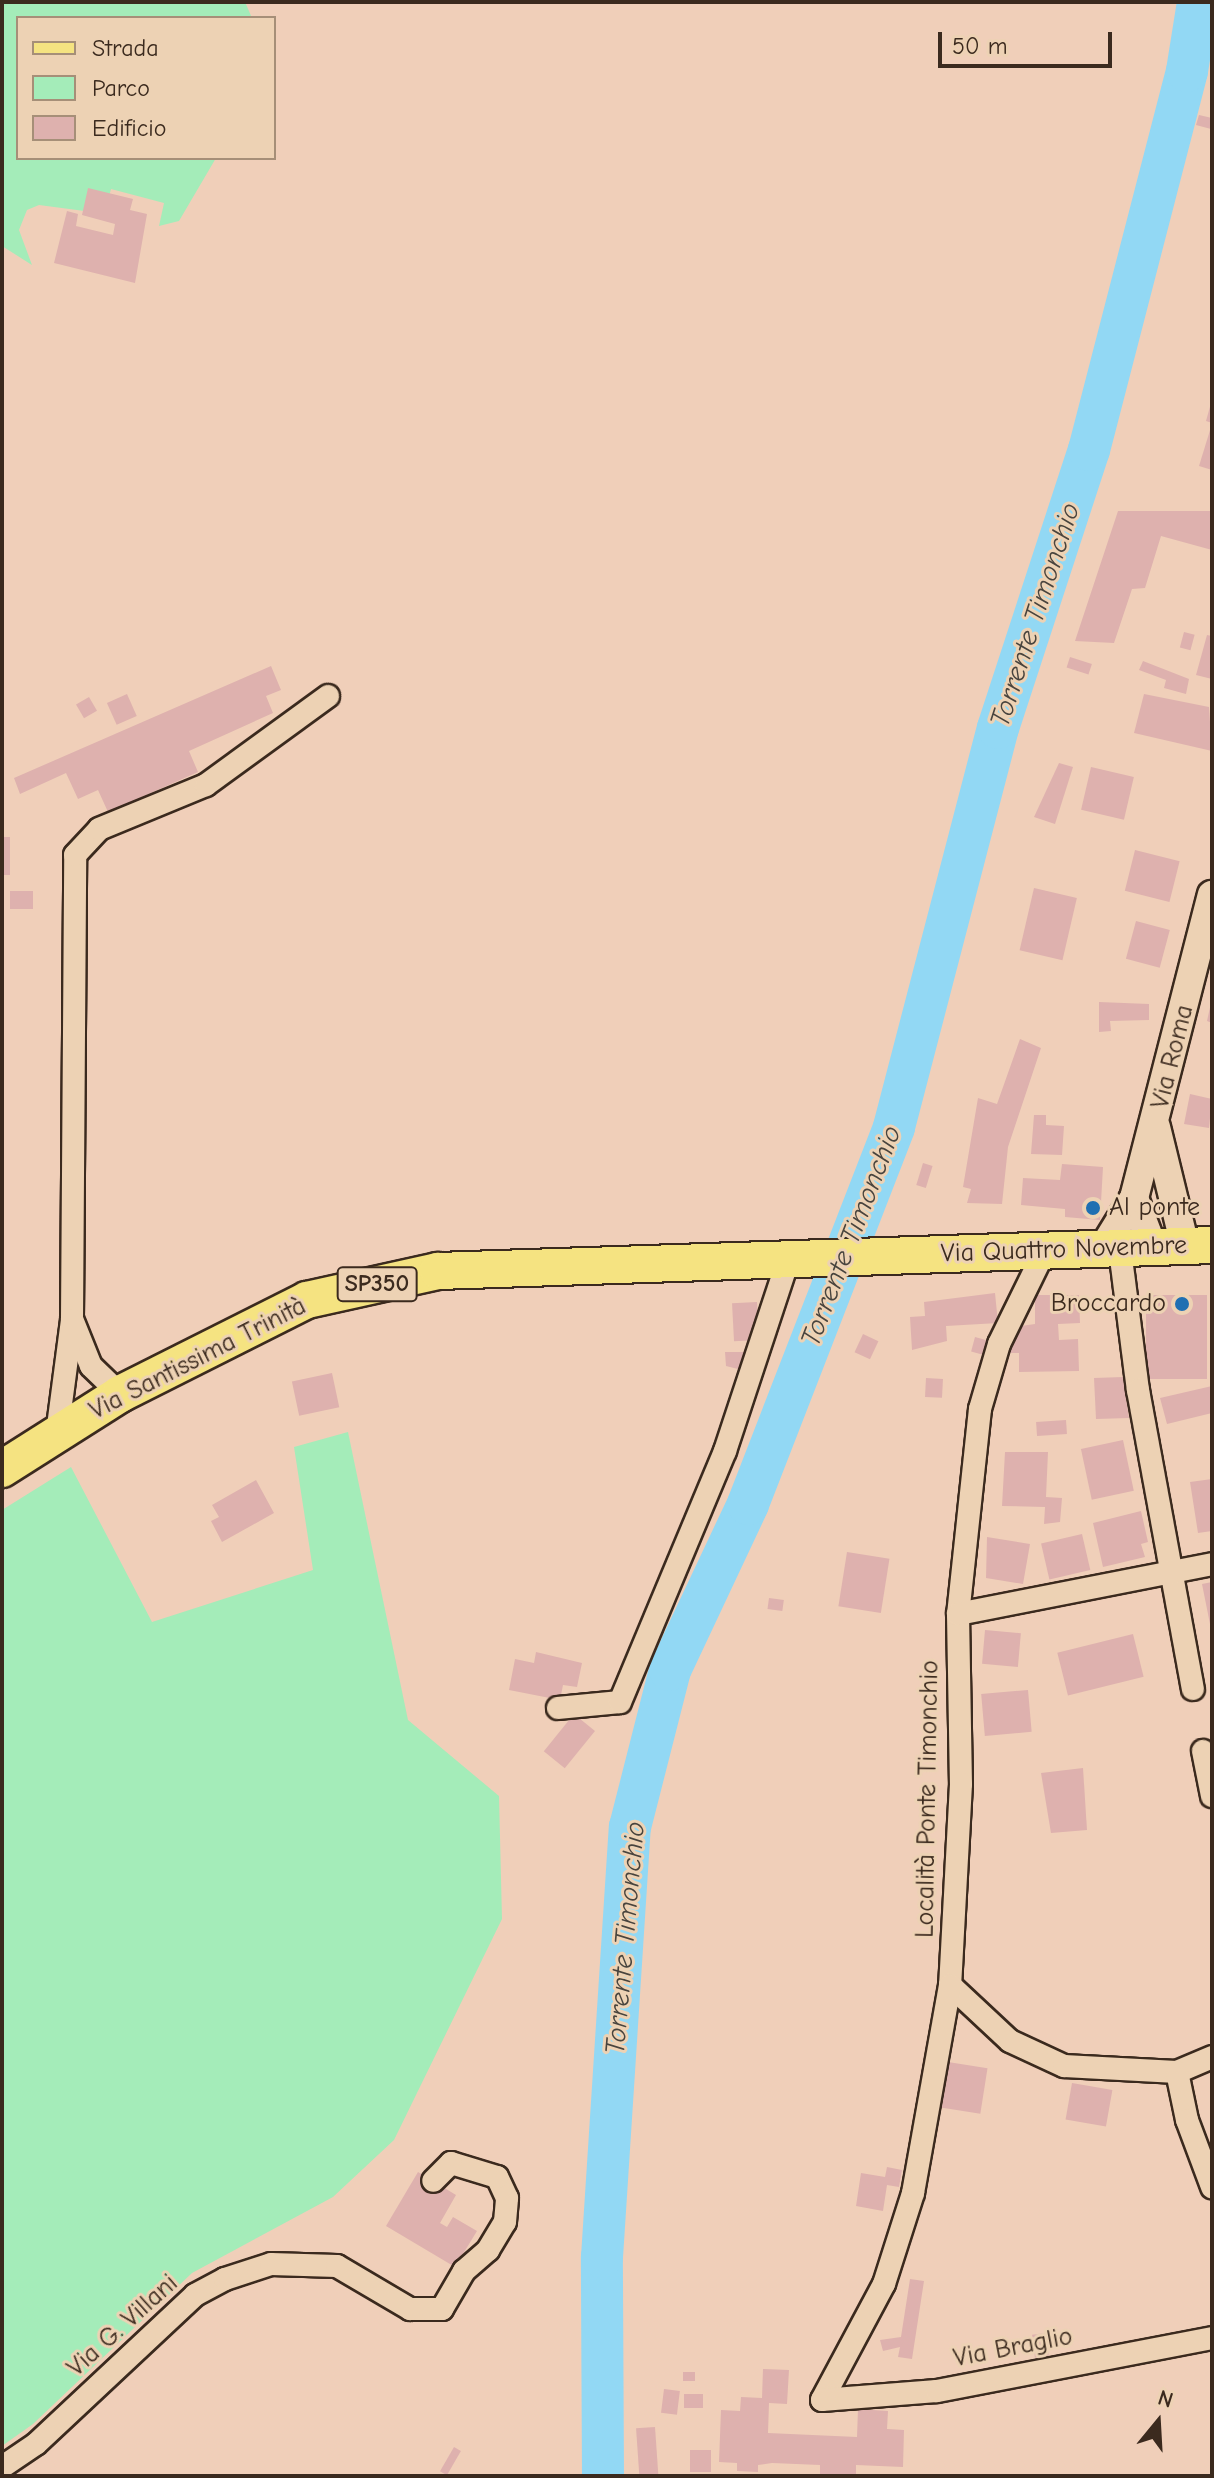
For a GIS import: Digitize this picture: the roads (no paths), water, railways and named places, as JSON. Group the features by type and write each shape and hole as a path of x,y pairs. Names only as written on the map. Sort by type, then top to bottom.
{"main road":[{"name":"Via Quattro Novembre","path":"917,1254 1154,1248"},
{"name":"Via Santissima Trinità","path":"2,1469 120,1394 307,1300 438,1271 917,1254"}],"street":[{"path":"57,1434 72,1319 75,855 99,829 206,785 328,696"},
{"name":"Via Roma","path":"1154,1248 1134,1198 1156,1127 1212,895"},
{"name":"Via Roma","path":"1154,1248 1156,1127"},
{"path":"1134,1198 1154,1248 1171,1571 1193,1689"},
{"name":"Località Ponte Timonchio","path":"822,2400 884,2284 913,2193 950,1985 961,1784 958,1614 980,1409 999,1344 1044,1252"},
{"path":"558,1708 620,1702 725,1451 792,1258"},
{"path":"72,1319 91,1366 120,1394"},
{"path":"958,1614 1212,1564"},
{"path":"1203,1751 1212,1796"},
{"path":"950,1985 1010,2041 1064,2066 1177,2072 1212,2057"},
{"path":"1177,2072 1187,2120 1212,2187"},
{"name":"Via G. Villani","path":"2,2467 36,2444 195,2295 225,2279 271,2264 337,2266 410,2309 442,2309 464,2271 488,2250 505,2222 507,2198 497,2177 451,2163 433,2181"},
{"name":"Via Braglio","path":"822,2400 937,2391 1212,2338"}],"waterway":[{"name":"Torrente Timonchio","path":"603,2476 602,2257 630,1827 670,1670 748,1504 894,1127 998,728 1089,450 1187,71 1198,2"}],"place":[{"name":"Al ponte","path":"1093,1208"},
{"name":"Broccardo","path":"1182,1304"}]}
